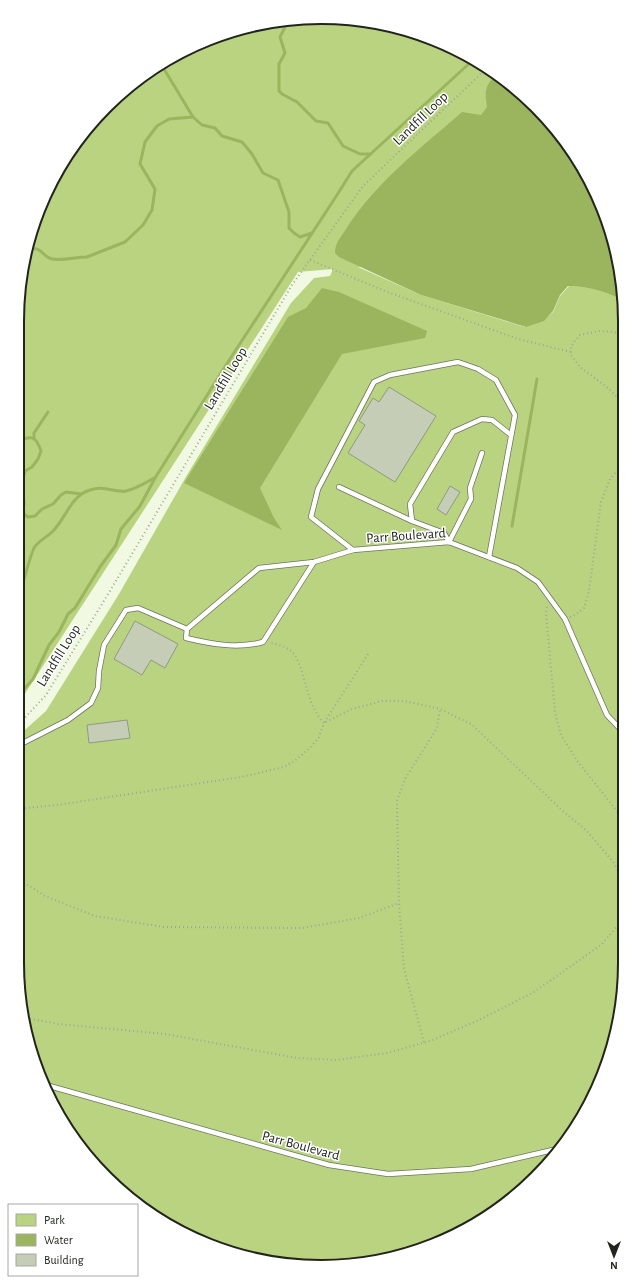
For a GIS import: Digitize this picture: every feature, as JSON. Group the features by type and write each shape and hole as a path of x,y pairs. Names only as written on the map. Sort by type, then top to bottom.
{"lane":[{"path":"353,550 311,517 318,489 374,382 390,375 458,362 478,369 496,380 515,415 489,557"},
{"path":"412,521 410,504 453,432 482,419 492,420 511,435"},
{"path":"449,542 471,499 470,488 482,453"},
{"path":"339,487 412,521 444,533 449,542"},
{"name":"Parr Boulevard","path":"187,629 259,568 314,562 353,550 449,542 517,568 538,582 565,619 606,715 618,727"},
{"path":"24,742 68,720 91,704 98,688 99,671 104,645 126,610 138,608 187,629 186,638 213,644 252,645 263,642 314,562"},
{"name":"Parr Boulevard","path":"51,1087 329,1165 388,1174 471,1169 552,1150"}],"path":[{"name":"Landfill Loop","path":"24,719 46,695 110,591 292,285 363,186 483,72"},
{"path":"310,260 385,291 518,339 571,352"},
{"path":"618,334 614,332 599,331 580,335 571,346 571,355 580,367 618,397"},
{"path":"565,619 575,615 584,608 589,592 601,502 610,479 618,470"},
{"path":"549,596 546,613 555,712 561,735 578,762 618,812"},
{"path":"263,642 280,644 295,655 304,677 309,699 319,718 324,723"},
{"path":"24,808 65,804 242,777 284,767 297,759 311,747 319,737 324,723 368,654"},
{"path":"324,723 352,709 382,701 405,701 440,709 471,724 564,812 586,830 618,871"},
{"path":"424,1042 404,969 399,904 397,801 405,779 437,728 440,709"},
{"path":"24,882 45,896 95,916 164,927 302,928 359,918 399,904"},
{"path":"30,1019 58,1024 165,1034 297,1058 336,1060 387,1053 424,1042 479,1020 534,992 601,945 618,925"}],"green space":[{"path":"321,24 360,27 398,34 435,47 470,64 502,85 544,125 568,156 595,207 369,266 358,267 421,295 525,327 543,321 553,312 560,296 569,286 582,287 610,294 617,297 618,321 618,963 615,1002 608,1040 595,1077 578,1112 568,1128 557,1144 531,1173 502,1199 470,1220 435,1237 416,1244 379,1254 321,1260 263,1254 244,1250 207,1237 172,1220 156,1210 140,1199 111,1173 85,1144 74,1128 64,1112 47,1077 34,1040 30,1021 24,963 24,731 46,711 119,594 187,475 291,303 314,278 330,276 333,269 298,272 24,695 24,321 27,282 34,244 47,207 55,190 64,172 85,140 111,111 140,85 156,74 207,47 244,34 282,27"}],"water":[{"path":"492,79 502,85 517,98 544,125 557,140 578,173 595,207 608,244 617,297 596,290 568,286 560,295 553,311 544,321 526,327 421,295 339,257 335,253 339,240 358,212 400,166 462,112 481,115 487,107 486,90"},
{"path":"322,288 339,292 427,331 425,338 342,354 260,488 274,518 282,530 184,483 288,317 306,308"}],"building":[{"path":"389,387 436,416 395,482 348,453 365,425 359,421 373,398 379,402"},
{"path":"450,486 460,492 446,515 437,509"},
{"path":"135,621 178,644 165,668 151,660 142,675 114,659"},
{"path":"127,720 130,738 89,743 87,725"}],"waterway":[{"path":"285,27 280,37 285,53 279,64 279,91 297,102 316,121 328,123 343,146 360,154 370,154"},
{"path":"24,689 33,679 49,645 59,632 68,614 75,608 100,567 116,545 121,529 140,506 155,478 228,362 352,171 469,64"},
{"path":"164,69 193,117 202,125 215,128 222,136 242,142 252,154 263,173 278,180 289,212 289,228 300,237 312,233"},
{"path":"33,248 39,250 47,257 61,260 87,257 125,242 143,225 152,210 155,189 140,164 145,142 157,126 169,119 193,117"},
{"path":"512,526 537,379"},
{"path":"34,439 34,433 48,412"},
{"path":"24,439 33,438 37,442 41,451 38,459 32,467 25,471 24,475"},
{"path":"24,580 34,548 57,527 73,502 83,493 100,488 126,491 140,486 154,478"},
{"path":"24,514 28,517 35,516 42,509 53,504 66,492 81,494"}]}
